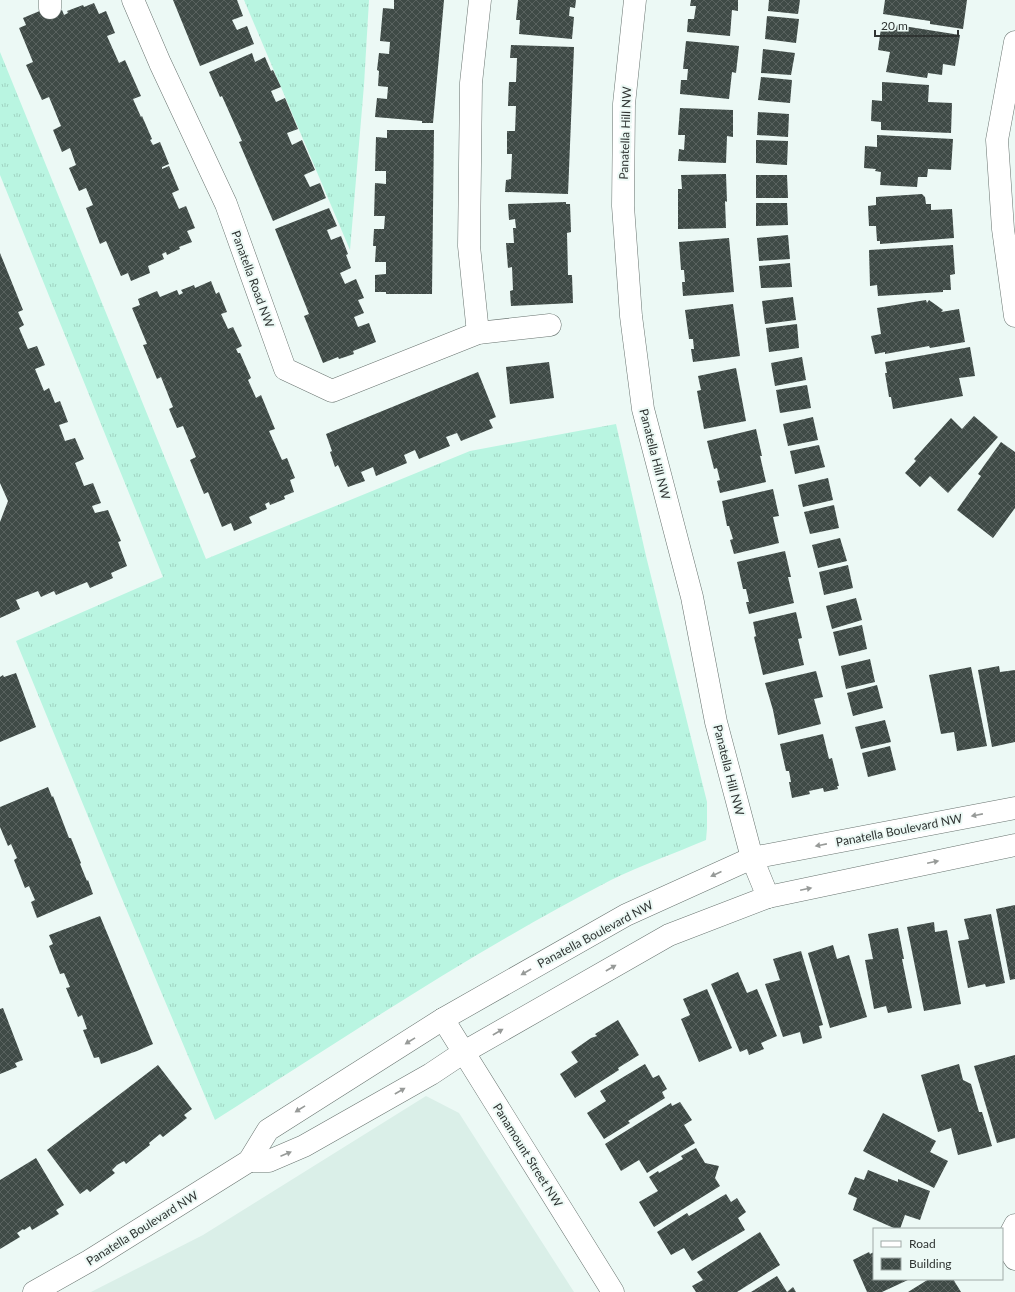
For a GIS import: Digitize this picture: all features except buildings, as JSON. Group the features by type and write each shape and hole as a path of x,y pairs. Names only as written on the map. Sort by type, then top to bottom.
{"street":[{"name":"Panatella Road NW","path":"133,0 160,63 226,204 285,369 332,391 478,333 550,325"},
{"path":"478,333 469,246 471,83 480,0"},
{"name":"Panatella Hill NW","path":"635,0 624,104 622,206 632,324 643,409 692,597 716,722 752,858 768,897"},
{"path":"1015,42 998,140 1003,229 1015,316"},
{"name":"Panatella Boulevard NW","path":"34,1292 89,1261 249,1161 268,1130 443,1019 626,914 752,858 1015,808"},
{"path":"249,1161 269,1161 304,1146 431,1074 464,1052 669,935 768,897 1015,845"},
{"name":"Panamount Street NW","path":"443,1019 613,1292"},
{"path":"1015,1225 1005,1244 1015,1259"}],"shaded area":[{"path":"426,1096 459,1113 574,1292 91,1292 203,1235"}],"green space":[{"path":"244,0 369,0 364,85 350,250"},
{"path":"0,52 206,559 470,451 616,424 646,556 707,802 706,840 611,880 560,907 460,965 361,1026 215,1120 16,641 163,577 0,175"}]}
